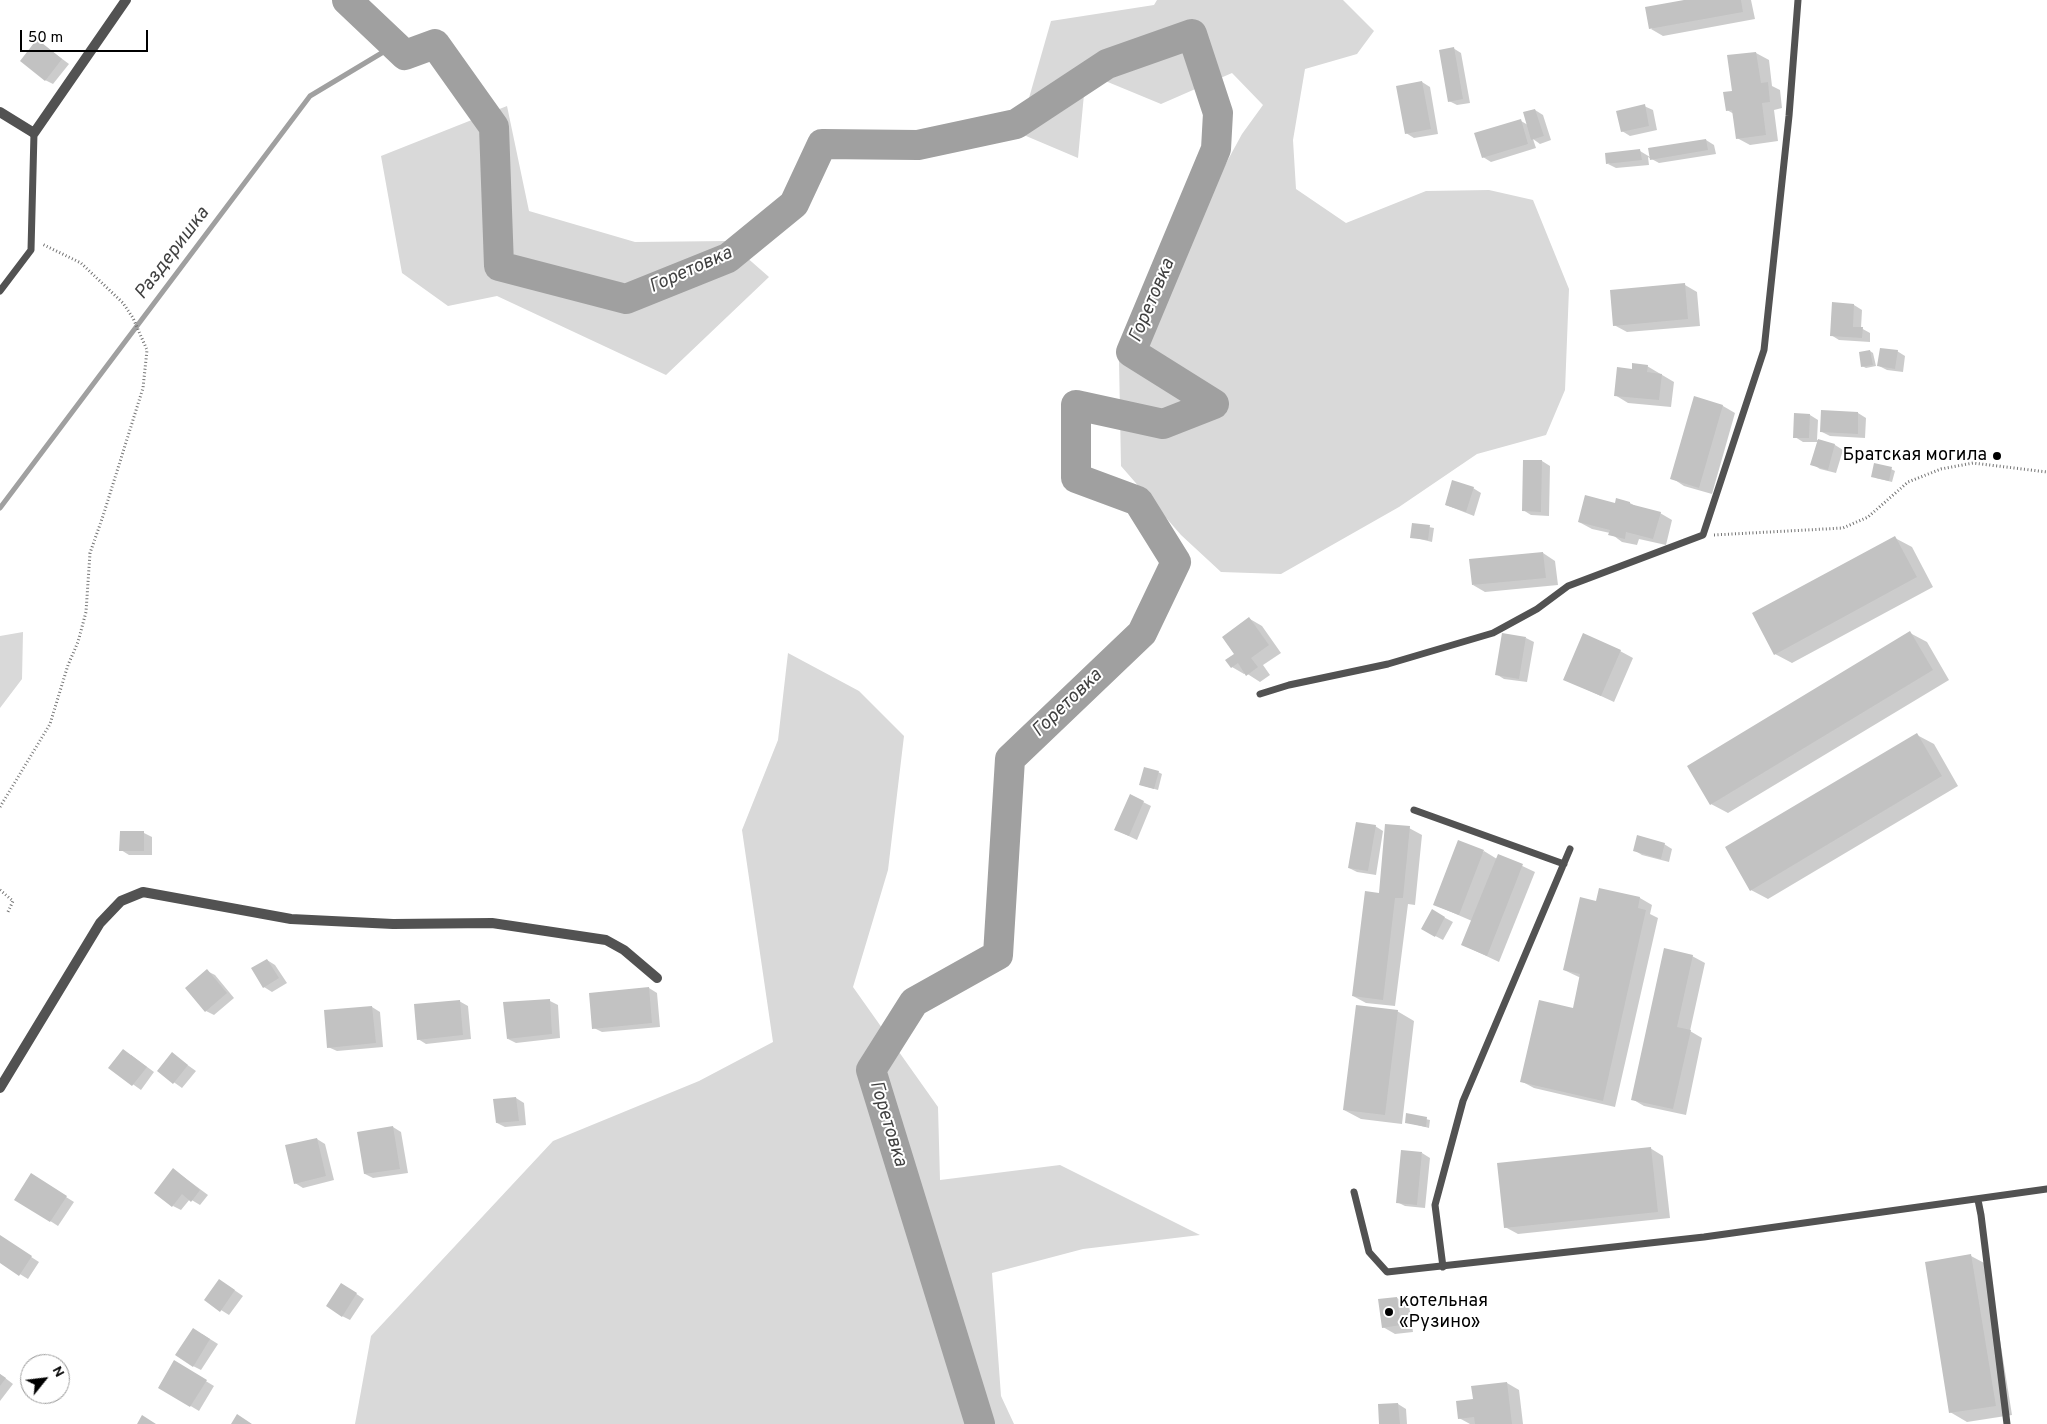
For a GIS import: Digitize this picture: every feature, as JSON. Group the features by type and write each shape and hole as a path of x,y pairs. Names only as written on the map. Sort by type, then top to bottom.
{"street":[{"path":"0,112 34,133 126,0"},
{"path":"0,1088 100,923 121,901 143,892 291,919 393,924 492,923 606,940 624,950 656,978"}],"lane":[{"path":"1260,694 1289,685 1388,664 1493,633 1536,609 1568,586 1704,535 1764,350 1789,116 1798,0"},
{"path":"0,291 31,250 34,133"},
{"path":"1414,810 1564,864"},
{"path":"1443,1267 1435,1205 1463,1101 1570,849"},
{"path":"1354,1192 1369,1252 1387,1272 1704,1237 2047,1190"},
{"path":"1978,1200 2007,1424"}],"path":[{"path":"0,806 50,724 68,665 78,642 86,612 90,553 143,388 146,350 133,318 123,302 81,263 37,242 31,237"},
{"path":"1704,535 1844,528 1868,517 1908,482 1949,468 1973,463 2047,472"},
{"path":"0,890 13,900 7,914"}],"shaded area":[{"path":"1157,0 1343,0 1374,31 1357,54 1305,69 1293,140 1296,189 1346,223 1426,191 1489,190 1533,200 1569,289 1565,390 1546,435 1477,454 1399,507 1281,574 1221,572 1181,535 1121,466 1119,360 1242,134 1263,105 1232,73 1161,104 1086,73 1078,158 1019,133 1051,21 1154,5"},
{"path":"507,106 529,211 635,242 728,241 769,277 666,375 497,296 448,306 402,273 381,156"},
{"path":"23,632 22,679 0,708 0,636"},
{"path":"788,653 859,691 904,736 888,870 853,987 938,1107 940,1180 1060,1165 1200,1235 1083,1249 992,1273 1001,1396 1014,1424 355,1424 371,1336 553,1141 699,1081 773,1042 742,830 778,740"}],"building":[{"path":"1684,0 1741,0 1743,12 1649,29 1645,7"},
{"path":"37,39 62,59 45,81 20,61"},
{"path":"1454,47 1463,99 1448,102 1439,50"},
{"path":"1756,52 1761,83 1768,82 1770,102 1762,103 1766,135 1736,139 1732,110 1726,111 1723,92 1732,91 1727,55"},
{"path":"1422,81 1431,129 1405,134 1396,86"},
{"path":"1645,104 1649,126 1621,132 1616,111"},
{"path":"1535,109 1544,136 1531,140 1523,112"},
{"path":"1521,119 1528,144 1482,158 1474,133"},
{"path":"1706,139 1708,150 1650,160 1648,148"},
{"path":"1640,149 1642,160 1606,164 1605,153"},
{"path":"1685,283 1688,319 1613,326 1610,290"},
{"path":"1832,302 1854,304 1853,327 1863,327 1862,338 1830,336"},
{"path":"1880,348 1898,350 1895,369 1877,366"},
{"path":"1870,350 1873,365 1861,367 1859,352"},
{"path":"1632,363 1648,365 1647,372 1662,374 1659,400 1614,396 1617,367 1632,369"},
{"path":"1694,396 1723,405 1699,488 1670,479"},
{"path":"1821,410 1858,412 1858,434 1820,432"},
{"path":"1794,413 1810,414 1809,438 1793,438"},
{"path":"1818,439 1835,444 1828,470 1810,465"},
{"path":"1523,460 1542,460 1541,512 1522,511"},
{"path":"1874,463 1892,467 1889,481 1871,477"},
{"path":"1452,480 1474,487 1466,512 1445,505"},
{"path":"1585,495 1615,503 1616,498 1630,502 1630,504 1661,512 1653,539 1626,532 1625,539 1608,535 1610,530 1578,522"},
{"path":"1412,523 1430,525 1428,540 1410,538"},
{"path":"1895,536 1917,577 1774,655 1752,613"},
{"path":"1543,552 1546,578 1472,585 1469,559"},
{"path":"1249,617 1269,645 1251,658 1258,667 1246,676 1238,663 1231,668 1225,660 1234,654 1222,637"},
{"path":"1910,631 1933,670 1710,805 1687,766"},
{"path":"1502,633 1526,637 1519,679 1495,675"},
{"path":"1583,633 1621,650 1601,696 1563,680"},
{"path":"1917,733 1942,776 1750,891 1725,847"},
{"path":"1144,767 1159,771 1154,789 1139,785"},
{"path":"1130,794 1144,801 1129,836 1114,830"},
{"path":"1356,822 1376,825 1368,871 1348,868"},
{"path":"1385,824 1410,826 1403,898 1395,898 1383,1000 1352,996 1365,891 1379,893"},
{"path":"120,831 144,831 144,851 119,851"},
{"path":"1637,835 1665,843 1661,859 1633,851"},
{"path":"1458,840 1484,850 1459,915 1433,905"},
{"path":"1498,854 1523,864 1487,956 1461,945"},
{"path":"1599,888 1640,897 1638,908 1646,910 1603,1101 1520,1082 1539,1000 1573,1008 1580,974 1563,970 1580,897 1596,901"},
{"path":"1432,909 1445,917 1435,937 1421,929"},
{"path":"1664,948 1693,955 1677,1027 1691,1030 1673,1109 1631,1100"},
{"path":"267,959 279,978 263,988 251,968"},
{"path":"207,969 227,993 205,1012 185,988"},
{"path":"649,987 652,1023 592,1029 589,993"},
{"path":"550,999 552,1034 507,1039 503,1002"},
{"path":"460,1000 463,1035 417,1040 414,1004"},
{"path":"1356,1005 1398,1010 1385,1115 1343,1110"},
{"path":"372,1006 376,1043 327,1048 324,1010"},
{"path":"123,1049 147,1067 132,1086 108,1068"},
{"path":"172,1052 188,1065 173,1084 157,1071"},
{"path":"516,1097 519,1121 496,1123 493,1099"},
{"path":"1406,1113 1427,1117 1426,1127 1405,1123"},
{"path":"393,1126 400,1169 364,1174 357,1132"},
{"path":"317,1138 326,1176 294,1184 285,1145"},
{"path":"1651,1147 1658,1212 1504,1228 1497,1163"},
{"path":"1401,1150 1422,1152 1417,1205 1396,1203"},
{"path":"173,1168 200,1190 191,1202 182,1194 172,1207 154,1193"},
{"path":"31,1173 67,1196 50,1222 14,1200"},
{"path":"0,1235 32,1256 19,1276 0,1263"},
{"path":"1971,1254 1996,1406 1949,1413 1925,1262"},
{"path":"219,1279 235,1290 220,1312 204,1300"},
{"path":"341,1283 357,1293 342,1317 326,1306"},
{"name":"котельная «Рузино»","path":"1397,1297 1401,1325 1382,1328 1378,1299"},
{"path":"193,1328 210,1339 193,1367 175,1355"},
{"path":"174,1360 207,1380 190,1407 158,1388"},
{"path":"0,1374 6,1378 0,1386"},
{"path":"1507,1382 1512,1424 1475,1424 1474,1417 1458,1419 1456,1401 1473,1399 1471,1386"},
{"path":"1398,1403 1400,1424 1379,1424 1378,1404"},
{"path":"237,1414 252,1424 231,1424"},
{"path":"142,1415 156,1424 137,1424"}],"waterway":[{"name":"Горетовка","path":"347,0 405,55 435,44 494,127 499,266 626,299 728,258 794,204 822,144 918,145 1016,124 1107,64 1192,34 1218,113 1216,149 1131,352 1214,404 1163,424 1076,405 1076,478 1138,501 1176,562 1142,633 1010,759 998,955 914,1002 871,1070 980,1424"},
{"name":"Раздеришка","path":"0,508 310,96 395,45"}],"place":[{"name":"Братская могила","path":"1997,456"},
{"name":"котельная «Рузино»","path":"1389,1312"}]}
